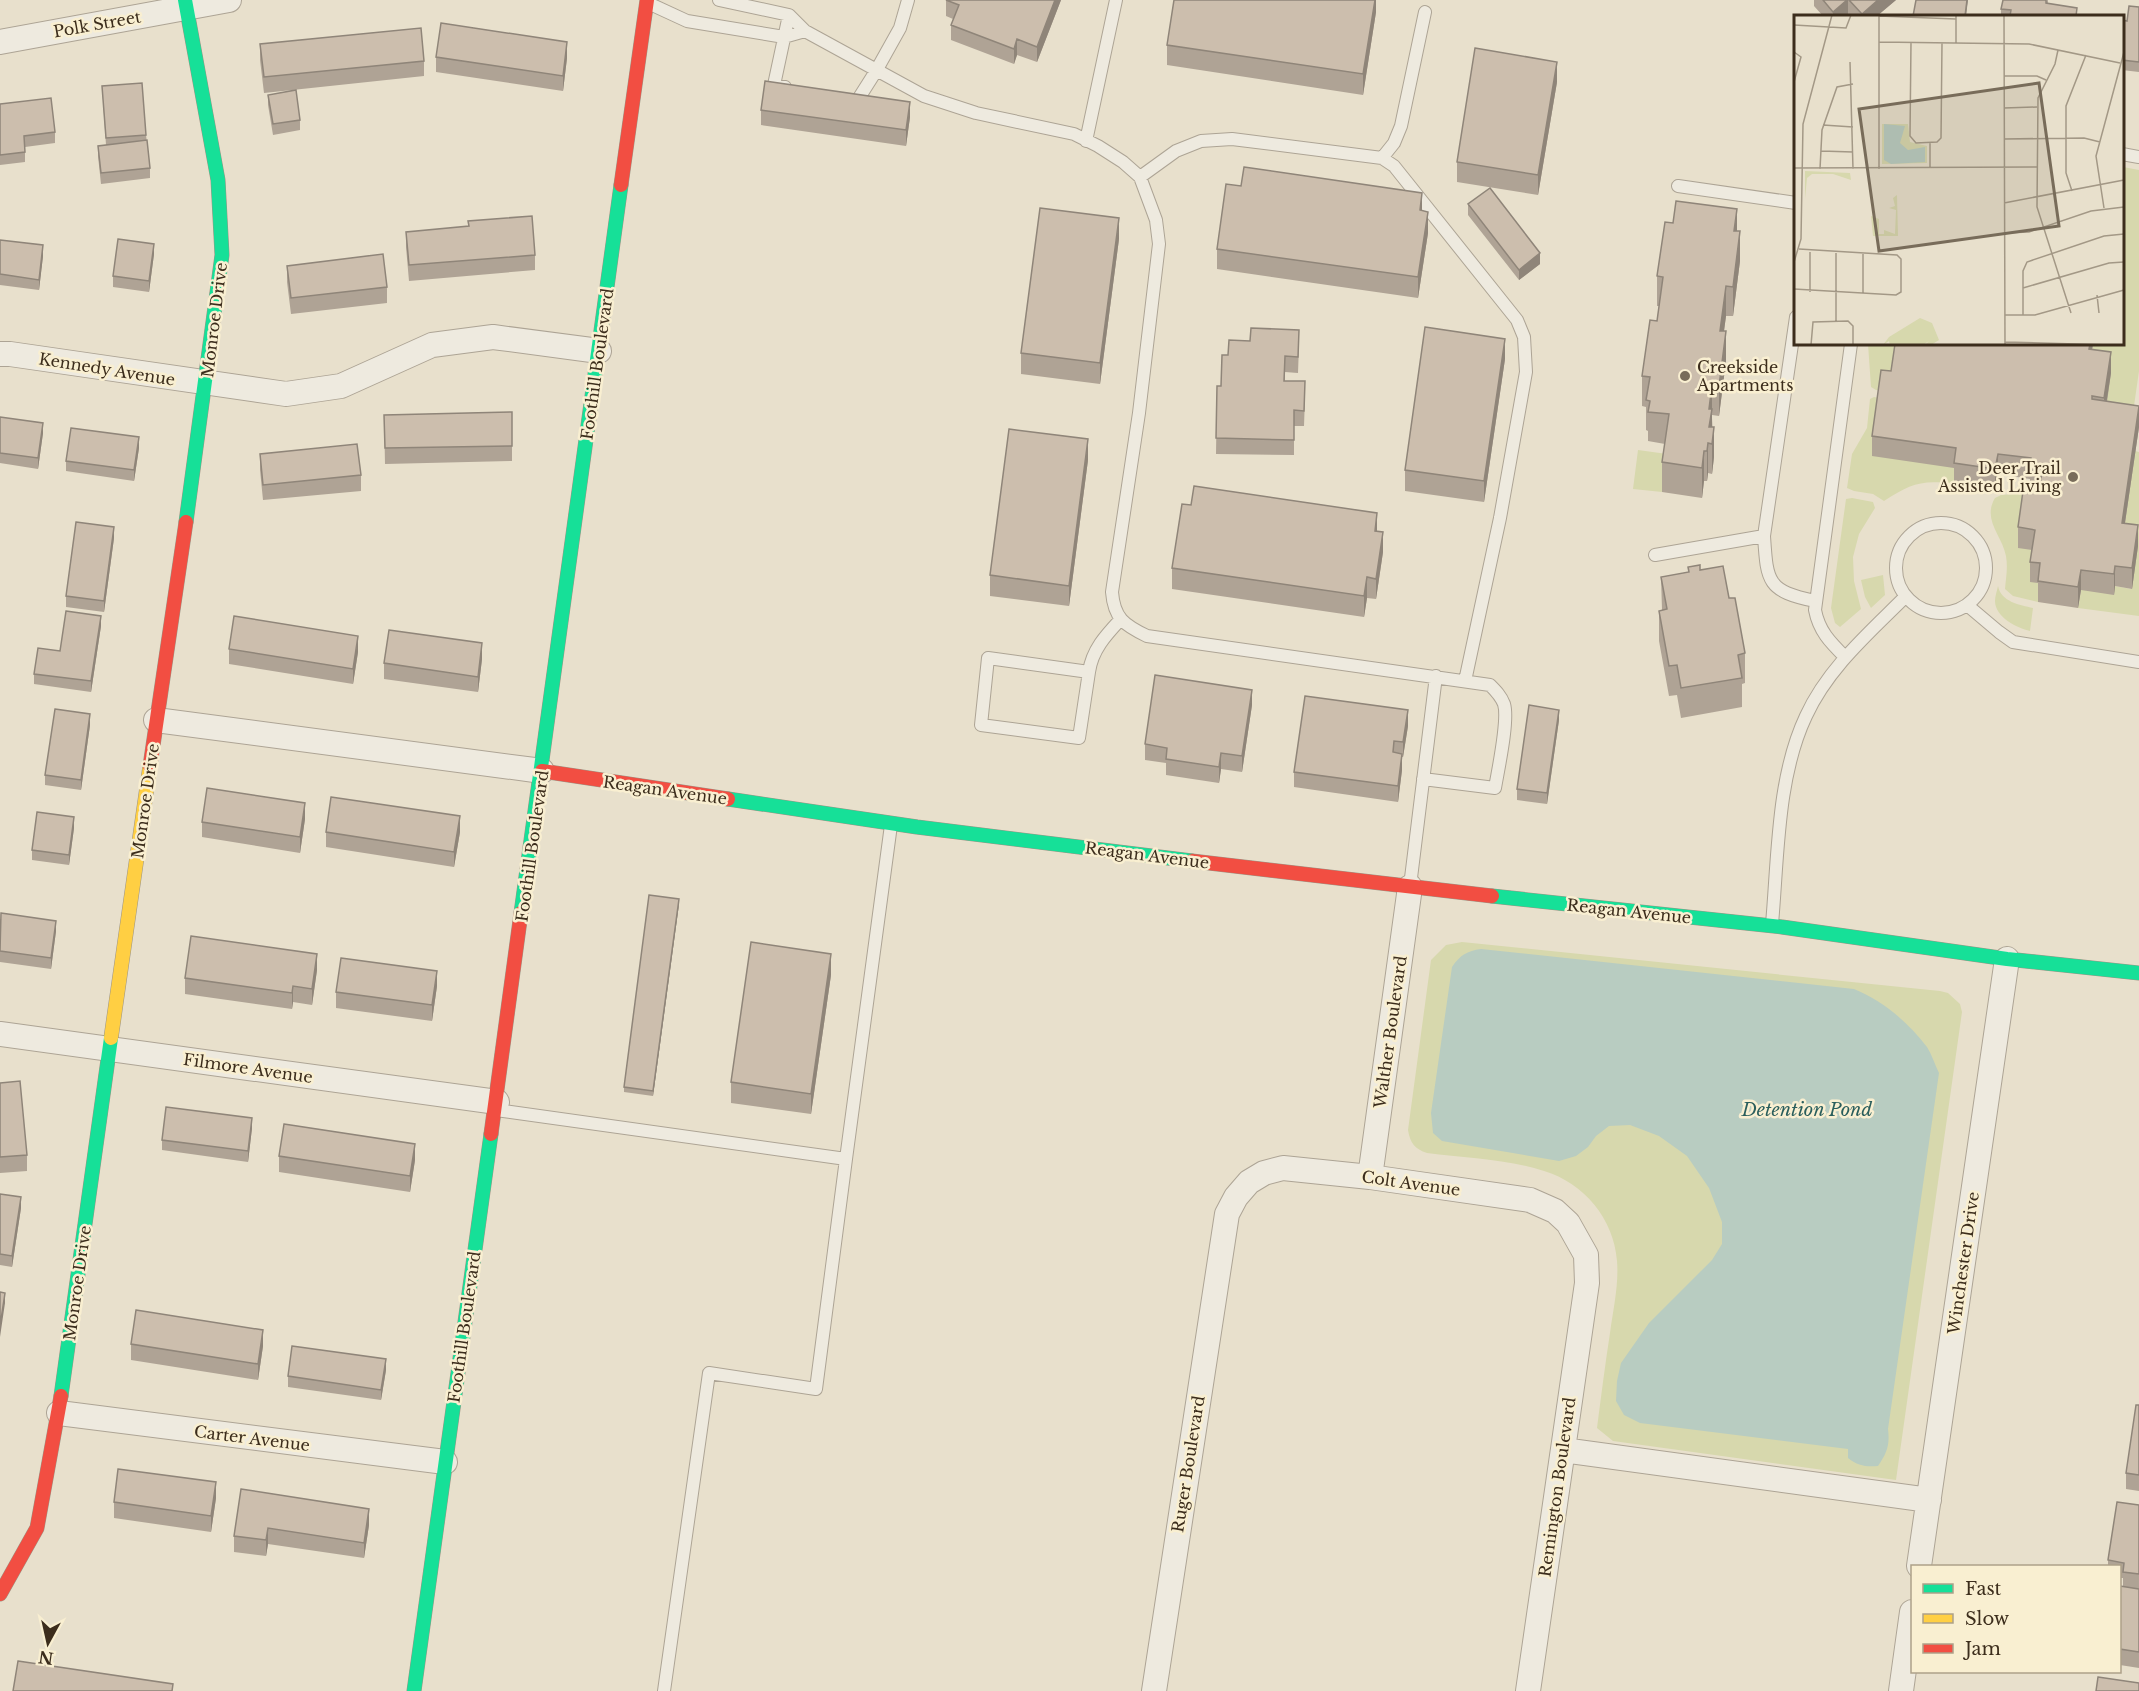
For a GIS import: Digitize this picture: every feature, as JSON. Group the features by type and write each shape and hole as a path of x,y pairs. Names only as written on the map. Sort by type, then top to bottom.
{"street":[{"name":"Polk Street","path":"0,42 186,4 229,0"},
{"name":"Foothill Boulevard","path":"414,1691 646,1"},
{"name":"Monroe Drive","path":"0,1594 37,1528 59,1413 156,720 206,384 222,255 218,180 186,4"},
{"name":"Kennedy Avenue","path":"0,354 286,394 341,386 432,345 493,337 599,351"},
{"name":"Reagan Avenue","path":"156,720 542,771 891,824 1410,887 1772,926 2007,959 2139,973"},
{"name":"Walther Boulevard","path":"1370,1177 1410,887"},
{"name":"Winchester Drive","path":"1919,1565 2007,959"},
{"name":"Filmore Avenue","path":"0,1034 496,1106"},
{"name":"Colt Avenue","path":"1222,1237 1227,1214 1236,1197 1249,1182 1264,1173 1283,1168 1370,1177 1530,1200 1555,1211 1568,1223 1586,1255 1587,1283"},
{"name":"Ruger Boulevard","path":"1154,1691 1222,1237"},
{"name":"Remington Boulevard","path":"1528,1691 1587,1283"},
{"name":"Carter Avenue","path":"59,1413 445,1462"},
{"path":"1563,1450 1929,1500"},
{"path":"1901,1691 1911,1619"}],"lane":[{"path":"719,0 789,15 805,32 934,100 976,113 1074,135 1124,162 1140,177 1156,220 1159,244 1139,413 1112,592 1114,607 1120,620 1147,636 1490,685 1499,693 1505,706 1495,788 1423,779"},
{"path":"836,97 857,101 900,28 908,0"},
{"path":"1086,141 1116,0"},
{"path":"646,1 687,21 784,37 805,32"},
{"path":"1382,158 1394,143 1401,126 1425,12"},
{"path":"789,15 774,85 795,89"},
{"path":"1140,177 1176,151 1201,141 1232,139 1382,158 1394,166 1517,320 1524,337 1526,372 1500,518 1465,681"},
{"path":"2124,154 2139,157"},
{"path":"1677,186 1794,203"},
{"path":"1794,331 1764,536 1766,569 1774,585 1790,596 1815,601"},
{"path":"1845,657 1827,639 1818,624 1815,601 1851,345"},
{"path":"1933,523 1948,523 1964,528 1976,538 1983,550 1986,564 1985,579 1980,592 1967,605 1944,613 1929,612 1916,606 1905,597 1898,583 1895,567 1898,552 1906,538 1918,529 1933,523"},
{"path":"1655,555 1764,536"},
{"path":"1772,926 1785,787 1795,745 1806,715 1825,683 1845,657 1905,597"},
{"path":"1967,605 2013,642 2139,662"},
{"path":"1089,672 988,658 981,725 1079,738 1089,672 1096,651 1120,620"},
{"path":"1410,887 1436,676"},
{"path":"664,1691 709,1373 816,1389 891,824"},
{"path":"496,1106 846,1159"}],"green space":[{"path":"2124,167 2139,170 2139,371 2132,420 2105,416 2089,370 2093,345 2124,345"},
{"path":"1868,345 1898,345 1891,392 1871,387"},
{"path":"1880,398 1956,469 1954,484 1933,482 1917,484 1901,490 1884,501 1873,494 1847,488 1852,454 1867,428 1870,399"},
{"path":"1638,450 1667,454 1662,492 1633,489"},
{"path":"2135,451 2139,452 2139,616 2078,608 2081,590 2115,586 2131,589 2122,543"},
{"path":"2027,493 2018,547 2035,550 2040,584 2038,602 2013,596 2005,589 2006,556 1991,513 1995,498 2001,495"},
{"path":"1846,499 1873,502 1875,508 1859,534 1853,557 1854,581 1861,609 1840,627 1835,623 1831,608"},
{"path":"1883,575 1885,595 1871,608 1865,597 1861,580"},
{"path":"1998,586 2007,599 2033,608 2030,631 2013,624 1999,612 1995,601"},
{"name":"Detention Pond","path":"1462,942 1940,991 1948,993 1960,1004 1962,1012 1896,1480 1613,1441 1597,1428 1617,1279 1615,1246 1603,1217 1584,1194 1572,1184 1544,1171 1486,1159 1427,1153 1414,1145 1409,1135 1431,960 1446,945"}],"water":[{"name":"Detention Pond","path":"1481,949 1854,989 1894,1013 1927,1047 1939,1073 1888,1429 1889,1440 1886,1453 1878,1466 1855,1463 1848,1458 1848,1449 1640,1423 1624,1415 1616,1401 1621,1363 1649,1323 1712,1260 1722,1244 1722,1222 1709,1188 1687,1156 1659,1136 1630,1125 1609,1126 1576,1156 1559,1161 1442,1141 1433,1133 1431,1113 1452,967 1464,954"}],"building":[{"path":"946,0 1055,0 1037,47 1017,39 1014,49 951,25 959,5"},
{"path":"1174,0 1375,0 1363,74 1167,45"},
{"path":"1823,0 1847,0 1833,12"},
{"path":"1849,0 1878,0 1862,14"},
{"path":"1916,0 1967,0 1965,15 1913,15"},
{"path":"2003,0 2046,0 2046,3 2077,8 2076,15 2010,15 2011,10 2001,9"},
{"path":"2129,6 2139,7 2139,62 2124,60 2124,20 2127,21"},
{"path":"441,23 567,42 563,76 436,57"},
{"path":"421,28 424,61 264,77 260,44"},
{"path":"1475,48 1557,62 1538,175 1457,162"},
{"path":"765,81 910,102 906,130 761,110"},
{"path":"142,83 146,135 106,138 102,86"},
{"path":"296,90 300,120 273,124 268,95"},
{"path":"51,98 55,132 24,136 25,152 0,155 0,104"},
{"path":"147,140 150,168 101,173 98,146"},
{"path":"1244,167 1422,193 1420,210 1428,212 1418,277 1217,249 1226,184 1241,186"},
{"path":"1490,188 1540,253 1519,270 1468,204"},
{"name":"Creekside Apartments","path":"1676,201 1737,209 1734,231 1740,231 1733,287 1726,286 1720,331 1726,331 1719,386 1712,385 1709,427 1714,427 1712,444 1708,443 1707,451 1704,451 1702,468 1662,462 1669,414 1648,412 1650,401 1646,400 1650,377 1642,376 1650,320 1657,321 1663,277 1657,276 1665,222 1673,223"},
{"path":"1040,208 1119,218 1100,363 1021,353"},
{"path":"532,216 535,255 409,265 406,232 469,226 468,221"},
{"path":"118,239 154,244 149,281 113,276"},
{"path":"0,240 43,245 39,280 0,274"},
{"path":"383,254 387,287 291,298 287,266"},
{"path":"1425,327 1505,339 1484,481 1405,470"},
{"path":"1251,328 1299,330 1298,357 1285,356 1284,381 1305,381 1304,411 1294,410 1294,440 1216,438 1217,386 1221,386 1222,355 1228,355 1229,340 1250,341"},
{"name":"Deer Trail Assisted Living","path":"1895,345 2090,345 2089,349 2111,352 2104,398 2092,396 2092,399 2139,406 2122,523 2138,525 2132,568 2115,566 2114,574 2081,570 2078,587 2038,581 2040,563 2030,562 2035,530 2018,527 2024,484 2040,486 2042,469 2030,467 2031,458 1998,454 1995,469 1954,463 1956,448 1872,436 1881,370 1891,371"},
{"path":"512,412 512,446 385,448 384,415"},
{"path":"0,417 43,423 38,458 0,453"},
{"path":"71,428 139,437 134,470 66,461"},
{"path":"1009,429 1088,439 1069,586 990,575"},
{"path":"357,444 361,475 263,485 260,454"},
{"path":"1194,486 1377,513 1375,531 1383,532 1376,579 1367,577 1364,596 1172,568 1182,504 1191,505"},
{"path":"76,522 114,527 104,601 66,596"},
{"path":"1700,565 1700,570 1723,566 1729,598 1735,598 1745,653 1738,655 1742,678 1681,688 1677,665 1669,666 1659,611 1667,609 1661,577 1689,572 1688,567"},
{"path":"66,611 101,616 91,681 34,674 38,648 60,651"},
{"path":"234,616 358,636 353,669 229,649"},
{"path":"389,630 482,643 478,677 384,663"},
{"path":"1155,675 1252,690 1242,756 1221,753 1219,767 1166,759 1167,748 1145,744"},
{"path":"1305,696 1408,710 1403,742 1394,741 1393,752 1402,754 1398,786 1294,772"},
{"path":"1529,705 1559,710 1547,793 1517,789"},
{"path":"55,709 90,714 81,780 45,775"},
{"path":"207,788 305,803 300,837 202,822"},
{"path":"331,797 460,816 454,852 326,832"},
{"path":"37,812 74,817 69,855 32,850"},
{"path":"649,895 679,899 653,1091 624,1087"},
{"path":"1,913 56,921 51,958 0,951"},
{"path":"191,936 317,954 312,989 293,986 292,993 185,978"},
{"path":"751,942 831,954 811,1094 731,1082"},
{"path":"341,958 437,971 432,1005 336,992"},
{"path":"20,1081 27,1155 0,1157 0,1083"},
{"path":"166,1107 252,1118 248,1151 162,1140"},
{"path":"284,1124 415,1144 410,1176 279,1156"},
{"path":"0,1194 21,1197 12,1256 0,1254"},
{"path":"0,1292 5,1293 0,1326"},
{"path":"136,1310 263,1330 258,1364 131,1344"},
{"path":"292,1346 386,1359 381,1390 288,1376"},
{"path":"2136,1405 2139,1405 2139,1475 2126,1473"},
{"path":"118,1469 216,1482 211,1516 114,1502"},
{"path":"241,1489 369,1509 364,1543 268,1528 266,1540 234,1536"},
{"path":"2117,1502 2139,1505 2139,1574 2123,1572 2124,1563 2108,1560"},
{"path":"2121,1586 2139,1589 2139,1652 2121,1649"},
{"path":"18,1661 173,1684 172,1691 13,1691"},
{"path":"2098,1677 2139,1683 2139,1691 2096,1691"}],"traffic: fast":[{"path":"185,0 218,180 222,255 186,522"},
{"path":"521,913 621,185"},
{"path":"728,799 917,827 1192,861"},
{"path":"1492,896 1782,927 2007,959 2139,973"},
{"path":"61,1396 111,1038"},
{"path":"414,1691 491,1134"}],"traffic: slow":[{"path":"111,1038 150,766"}],"traffic: jam":[{"path":"621,185 647,0"},
{"path":"150,766 186,522"},
{"path":"542,771 728,799"},
{"path":"1192,861 1492,896"},
{"path":"491,1134 521,913"},
{"path":"0,1594 37,1528 61,1396"}],"place":[{"name":"Creekside Apartments","path":"1685,376"},
{"name":"Deer Trail Assisted Living","path":"2073,477"}]}
